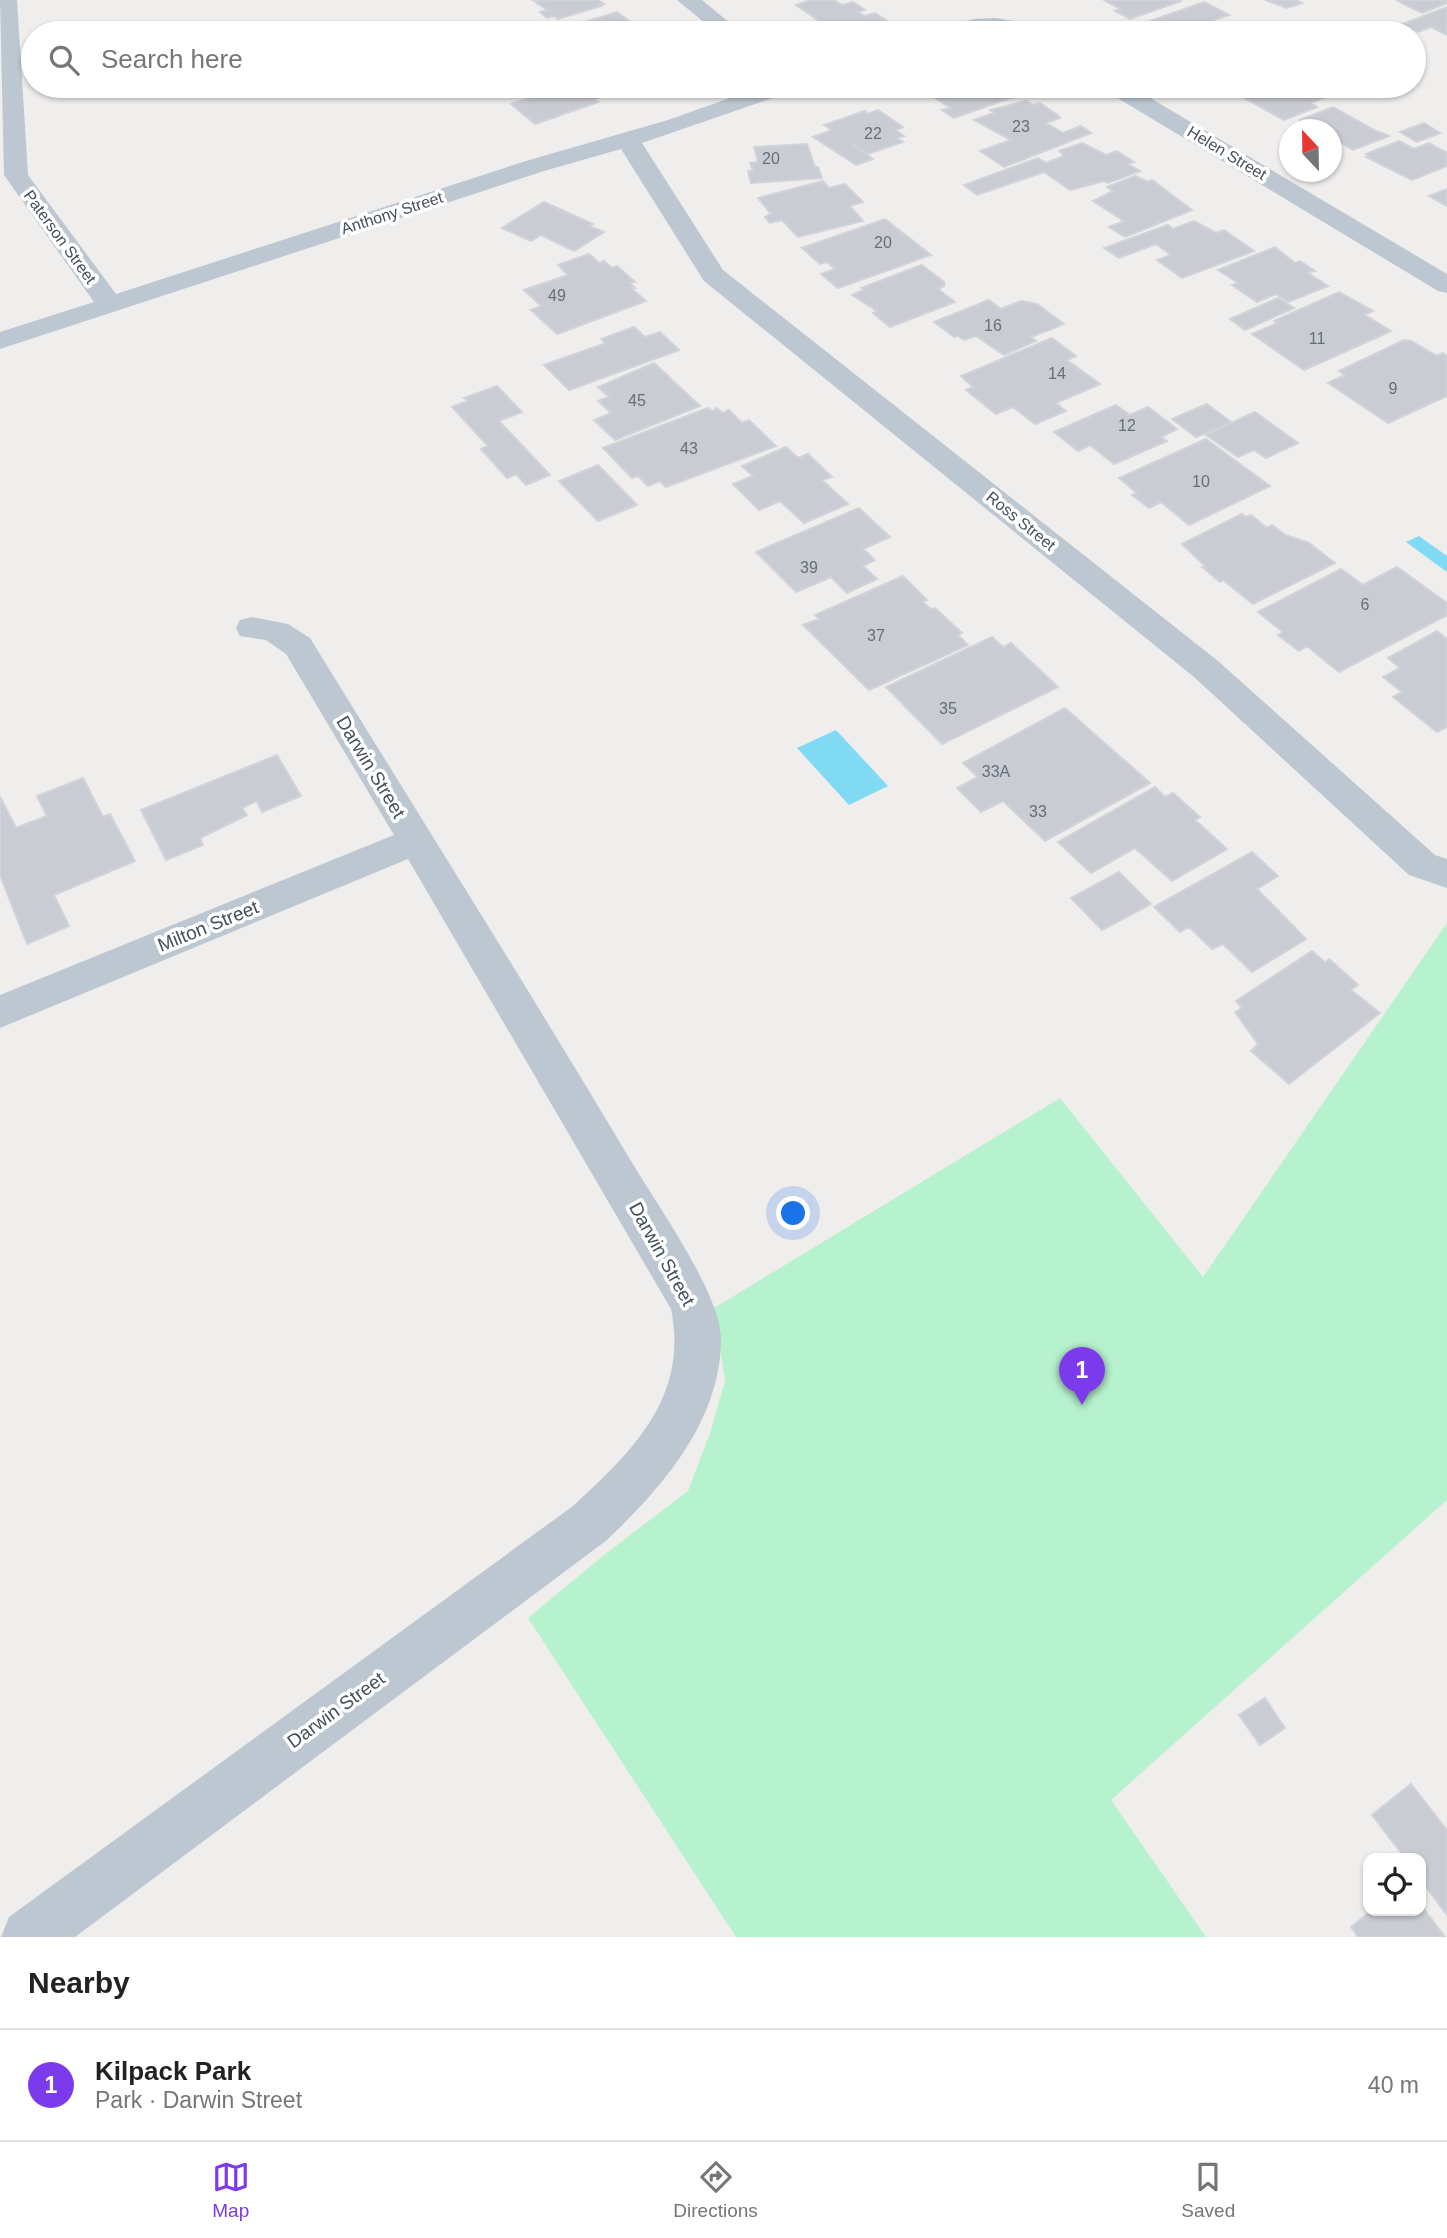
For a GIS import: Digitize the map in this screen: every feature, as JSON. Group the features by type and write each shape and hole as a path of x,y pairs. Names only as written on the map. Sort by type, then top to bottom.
{"street":[{"name":"Paterson Street","path":"6,0 16,175 110,304"},
{"path":"688,0 716,21"},
{"path":"984,0 990,21"},
{"name":"Anthony Street","path":"0,341 627,138 676,125 751,98"},
{"name":"Helen Street","path":"1134,98 1447,285"},
{"name":"Ross Street","path":"627,138 713,275 1206,669 1423,865 1447,874"},
{"name":"Darwin Street","path":"29,1937 590,1523 628,1488 659,1452 692,1385 697,1358 699,1323 692,1304 631,1197 298,646 269,628 252,628"},
{"name":"Milton Street","path":"0,1012 415,841"}],"green space":[{"path":"1447,923 1447,1500 1111,1800 1206,1937 736,1937 528,1618 688,1491 711,1430 725,1381 714,1308 1060,1098 1203,1277"}],"water":[{"path":"1419,536 1447,556 1447,572 1406,542"},
{"path":"836,730 888,786 849,805 797,748"}],"building":[{"path":"598,0 604,4 558,19 554,16 547,18 540,12 547,10 534,1"},
{"path":"811,0 834,0 842,5 853,2 865,10 858,12 865,16 875,13 886,20 819,21 796,5"},
{"path":"1104,0 1181,1 1130,19 1115,11 1120,9"},
{"path":"1265,0 1296,0 1302,3 1287,8"},
{"path":"1396,0 1447,0 1447,3 1422,13"},
{"path":"1204,2 1229,15 1213,20 1215,21 1150,21"},
{"path":"1447,7 1447,35 1431,27 1426,29 1426,21 1411,21"},
{"path":"617,12 629,21 588,21"},
{"path":"530,98 598,98 594,100 598,102 535,124 511,104"},
{"path":"935,98 1010,98 954,118 942,110 950,108"},
{"path":"1244,98 1323,98 1311,103 1317,107 1282,119"},
{"path":"1026,101 1033,105 1040,103 1059,116 1060,118 1046,123 1063,133 1081,126 1091,133 1004,167 980,151 1011,140 974,120 994,113 990,110"},
{"path":"1333,107 1389,136 1353,150 1342,144 1342,119 1303,119"},
{"path":"878,110 903,127 896,130 904,136 897,138 903,142 868,154 853,145 873,159 856,165 813,137 832,130 824,125 865,111 868,114"},
{"path":"1424,123 1440,133 1417,142 1400,132"},
{"path":"1399,141 1414,149 1429,143 1447,153 1447,166 1412,180 1366,157 1369,156 1366,154"},
{"path":"1082,143 1106,155 1117,151 1134,162 1128,164 1140,171 1108,183 1104,181 1070,190 1044,172 977,195 964,185 1038,158 1046,163 1064,156 1059,151"},
{"path":"807,144 822,178 751,183 748,171 753,171 750,163 758,162 754,147"},
{"path":"1135,176 1148,182 1152,180 1192,210 1125,237 1109,227 1124,221 1093,201 1113,191 1107,187"},
{"path":"823,181 829,188 845,184 863,202 850,206 863,221 798,237 782,220 770,223 765,217 771,214 758,198"},
{"path":"1447,189 1447,206 1429,196"},
{"path":"544,202 593,224 589,226 604,232 574,251 541,235 531,241 502,228"},
{"path":"885,219 931,255 838,288 821,274 835,269 827,262 820,264 802,248"},
{"path":"1194,221 1216,233 1224,230 1254,251 1182,278 1157,260 1171,255 1156,244 1119,258 1104,248 1168,225 1173,229"},
{"path":"1275,247 1295,263 1300,261 1315,271 1308,273 1328,286 1288,302 1276,294 1257,302 1232,285 1238,283 1218,270"},
{"path":"589,254 599,263 604,261 612,268 617,266 635,282 630,283 635,288 631,288 646,301 557,334 531,310 541,306 524,290 568,275 558,265"},
{"path":"922,265 944,282 944,286 938,289 955,302 890,327 873,313 877,311 852,295 864,290 861,288"},
{"path":"1339,292 1373,311 1365,315 1391,331 1304,370 1252,334 1278,323 1274,321"},
{"path":"1278,298 1294,308 1245,330 1230,319"},
{"path":"989,300 1001,309 1021,301 1037,304 1064,324 1031,337 1036,341 1004,355 976,336 964,340 958,336 954,337 934,322"},
{"path":"634,327 645,337 660,332 679,350 569,390 544,365 606,343 601,339"},
{"path":"1052,338 1076,356 1067,360 1100,384 1056,403 1066,411 1035,424 1013,407 996,414 966,390 973,387 961,376"},
{"path":"1404,340 1411,341 1437,356 1443,353 1447,356 1447,396 1388,423 1328,383 1345,375 1339,371"},
{"path":"654,363 700,406 615,440 594,420 611,413 598,401 609,397 598,387"},
{"path":"497,386 522,412 499,421 550,475 526,485 516,474 507,478 481,449 488,446 452,407 468,401 464,398"},
{"path":"1207,404 1231,422 1196,437 1172,419"},
{"path":"1116,405 1130,415 1148,407 1177,429 1161,437 1167,441 1114,464 1090,445 1078,451 1054,432"},
{"path":"708,408 712,411 717,408 722,413 729,410 742,423 749,420 776,446 666,487 660,481 648,486 638,476 632,478 603,448"},
{"path":"1255,412 1298,443 1266,458 1254,450 1238,457 1206,435"},
{"path":"1206,439 1270,486 1189,525 1161,502 1149,508 1132,495 1137,493 1119,478"},
{"path":"786,447 798,458 808,454 832,477 822,480 848,504 804,523 780,501 759,510 733,484 753,476 742,466"},
{"path":"598,465 637,505 598,521 559,481"},
{"path":"859,508 890,537 863,549 875,560 863,566 877,579 847,593 831,577 796,592 756,552"},
{"path":"1242,514 1246,517 1251,515 1267,528 1272,525 1285,535 1309,543 1335,563 1253,604 1202,567 1205,566 1182,544"},
{"path":"1397,567 1447,603 1447,615 1339,672 1307,646 1299,651 1278,635 1283,632 1258,612 1341,569 1363,585"},
{"path":"903,576 927,600 923,602 931,609 935,608 962,633 958,635 968,645 869,690 803,625 819,619 815,615"},
{"path":"1437,631 1447,639 1447,727 1437,732 1393,697 1402,692 1383,677 1400,668 1388,658"},
{"path":"992,637 1003,647 1011,643 1058,687 942,744 886,687"},
{"path":"1065,708 1150,783 1045,841 1003,801 981,812 957,788 978,777 963,763"},
{"path":"277,755 301,796 262,812 257,801 242,808 247,815 200,838 203,845 166,860 141,810"},
{"path":"83,778 103,817 110,814 135,861 54,895 69,926 27,944 0,875 0,797 16,828 47,816 37,796"},
{"path":"1155,787 1165,797 1173,793 1200,817 1195,820 1227,849 1172,881 1135,848 1091,873 1058,842"},
{"path":"1252,852 1278,876 1257,889 1306,939 1252,972 1223,944 1212,949 1189,927 1180,932 1154,907"},
{"path":"1119,872 1151,904 1102,930 1071,898"},
{"path":"1312,951 1326,963 1329,959 1358,985 1351,990 1380,1013 1289,1084 1251,1051 1258,1044 1235,1012 1242,1008 1236,1001"},
{"path":"1265,1698 1285,1728 1260,1745 1239,1715"},
{"path":"1411,1784 1447,1830 1447,1915 1426,1887 1426,1853 1401,1853 1372,1815"},
{"path":"1426,1912 1445,1937 1358,1937 1351,1927 1365,1916 1426,1916"}],"place":[{"name":"Kilpack Park","path":"1082,1405"}]}
